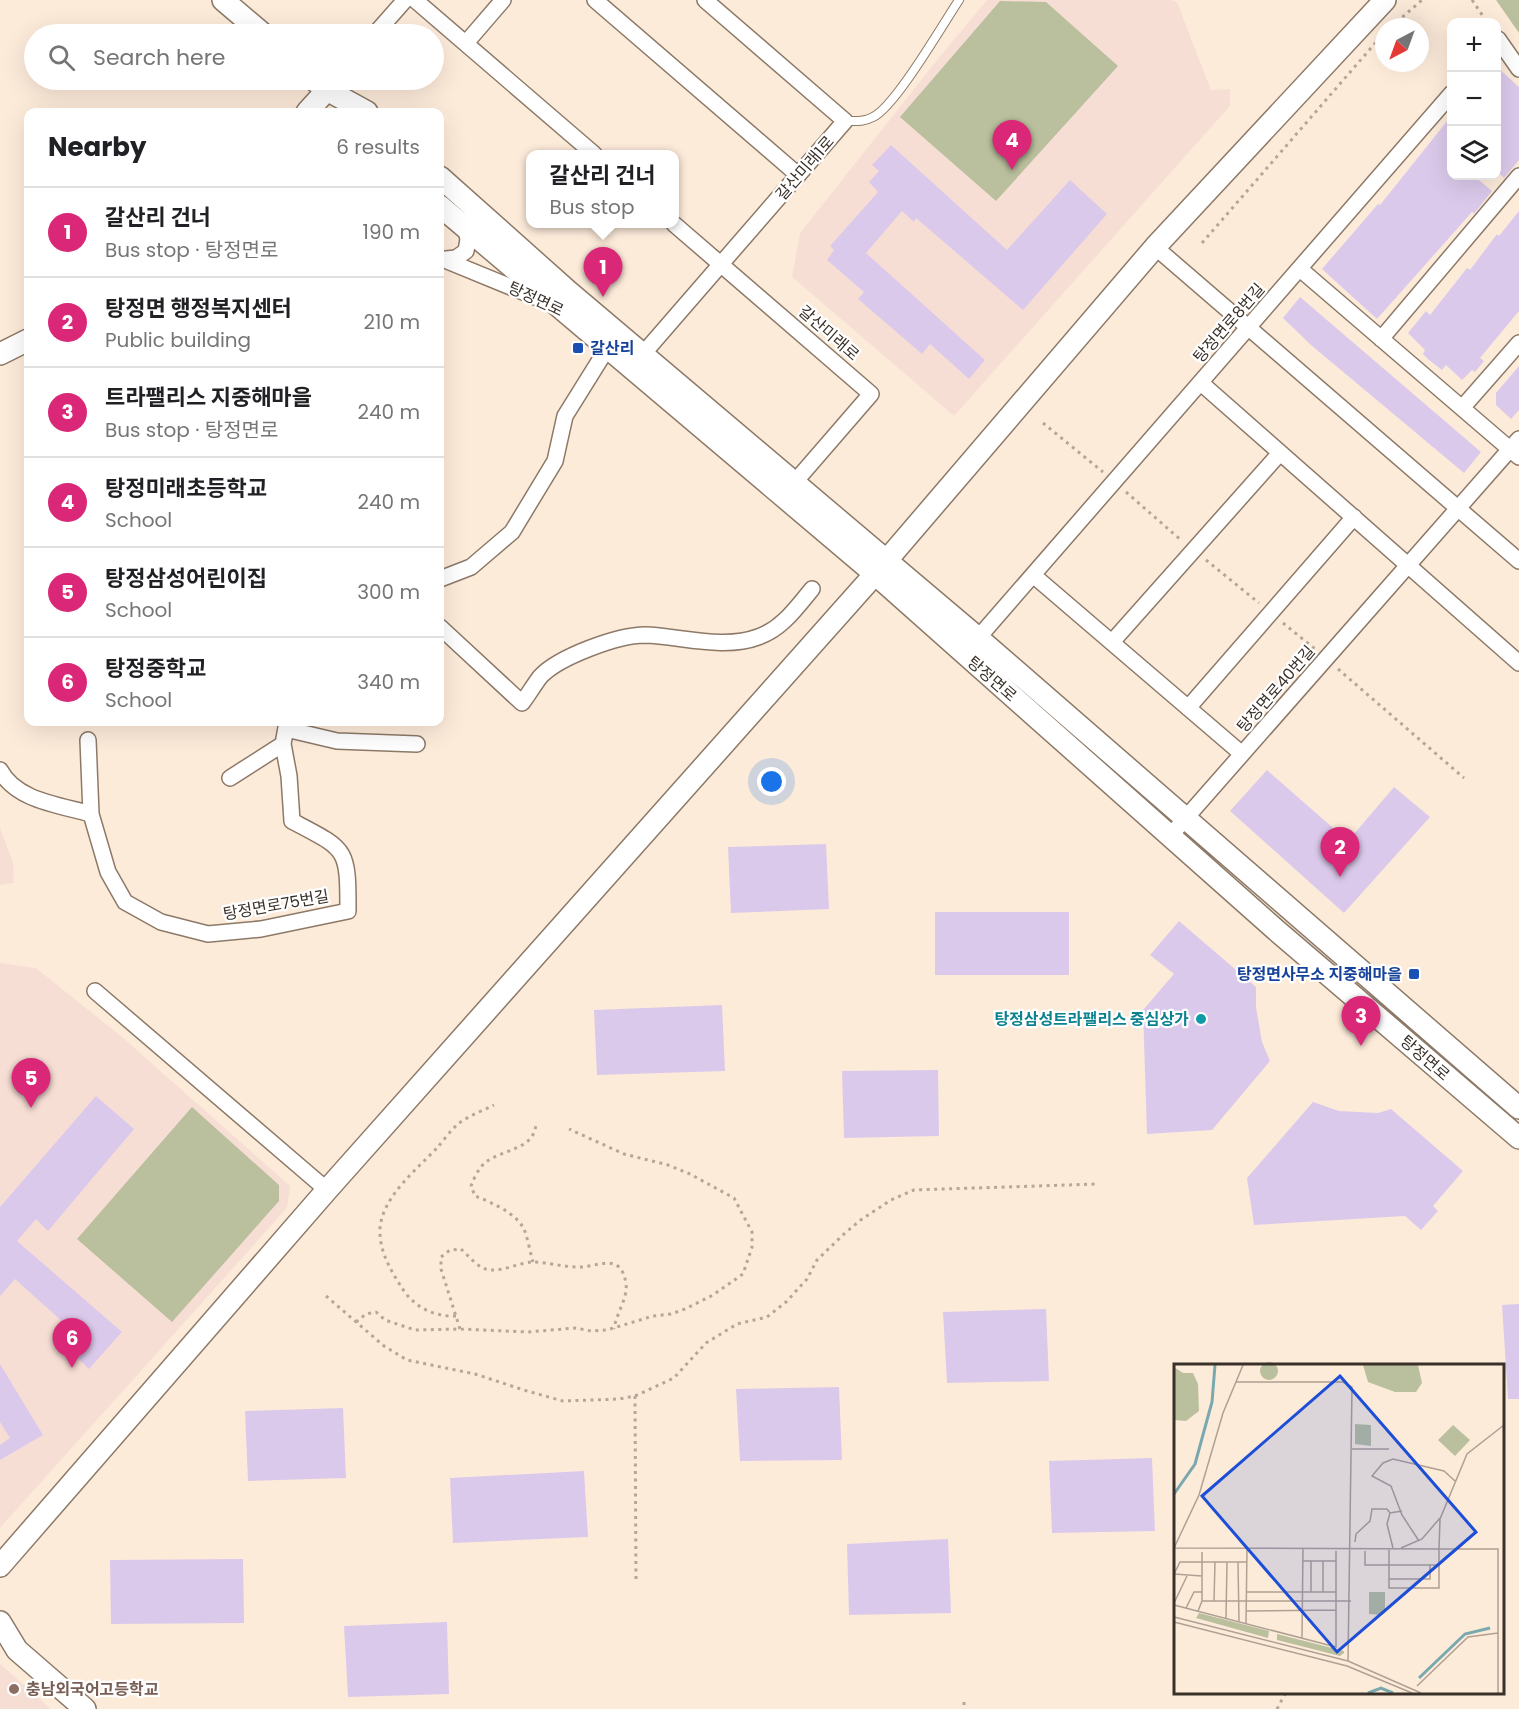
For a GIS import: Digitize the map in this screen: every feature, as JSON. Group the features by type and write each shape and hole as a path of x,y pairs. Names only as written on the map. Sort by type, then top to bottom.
{"main road":[{"path":"223,0 251,24"},
{"path":"0,1566 327,1190 881,568 1155,247 1385,0"},
{"path":"310,108 321,90"},
{"path":"328,90 335,108"},
{"path":"336,90 361,108"},
{"path":"444,181 568,302"},
{"path":"444,209 568,302"},
{"name":"탕정면로","path":"568,302 608,347 881,568 978,638 1519,1107"},
{"name":"탕정면로","path":"568,302 643,354 794,483 881,568 1170,836 1275,930 1519,1138"},
{"path":"0,354 24,342"},
{"path":"0,1622 17,1650 85,1709"}],"street":[{"path":"384,24 405,0"},
{"path":"415,0 443,24"},
{"path":"466,43 503,0"},
{"path":"595,0 798,175"},
{"name":"갈산미래1로","path":"643,354 845,121 705,0"},
{"path":"444,24 589,150"},
{"path":"1501,43 1519,69"},
{"name":"탕정면로8번길","path":"978,638 1447,99"},
{"path":"1381,339 1519,176"},
{"path":"444,259 456,258 466,251 468,240 465,227"},
{"name":"갈산미래로","path":"679,228 871,394 794,483"},
{"path":"1155,247 1519,561"},
{"name":"탕정면로","path":"444,259 568,302"},
{"name":"탕정면로40번길","path":"1170,836 1408,565 1516,448 1462,408 1300,269"},
{"path":"1462,408 1519,343"},
{"path":"444,577 471,567 512,531 555,461 565,416 608,347"},
{"path":"1201,383 1519,663"},
{"path":"1112,642 1280,453"},
{"path":"1188,708 1354,517"},
{"path":"1033,575 1242,754"},
{"path":"444,631 522,703 541,676 567,658 602,644 643,635 729,642 759,637 788,619 812,589"},
{"path":"230,778 248,768 285,731 337,741 417,744"},
{"name":"탕정면로75번길","path":"91,814 108,872 125,902 160,922 208,934 261,928 348,911 348,870 342,853 331,842 292,821 285,731"},
{"path":"0,770 4,777 22,793 91,814 88,740"},
{"path":"95,991 327,1190"}],"lane":[{"path":"845,121 862,121 884,110 920,61 959,0"}],"path":[{"path":"1401,18 1422,0"},
{"path":"1472,0 1484,18"},
{"path":"1202,243 1375,43"},
{"path":"1043,423 1193,550 1271,612 1464,778"},
{"path":"456,1316 445,1317 432,1313 407,1295 387,1262 380,1229 388,1203 457,1125 494,1105"},
{"path":"533,1262 524,1230 519,1222 497,1206 476,1196 471,1185 485,1163 531,1138 536,1124"},
{"path":"356,1322 366,1314 376,1312 385,1320 415,1330 528,1332 576,1328 591,1331 614,1329 653,1316 685,1309 726,1287 743,1274 752,1247 752,1232 734,1198 690,1174 668,1165 624,1154 569,1129"},
{"path":"326,1296 384,1346 407,1360 475,1374 563,1401 635,1396 674,1378 706,1343 716,1336 737,1324 767,1317 786,1302 807,1279 817,1260 845,1233 891,1200 914,1190 1098,1184"},
{"path":"460,1329 441,1269 441,1257 450,1250 461,1249 477,1264 490,1271 533,1262 582,1268 604,1262 615,1265 623,1274 626,1295 615,1317 614,1329"},
{"path":"635,1396 636,1581"},
{"path":"1276,1709 1285,1694"},
{"path":"964,1702 964,1709"}],"shaded area":[{"path":"987,0 1170,0 1177,2 1211,90 1230,89 1230,106 954,416 792,277 800,233"},
{"path":"0,828 13,862 14,883 0,885"},
{"path":"0,963 36,968 122,1037 290,1186 287,1208 0,1528"},
{"name":"충남외국어고등학교","path":"0,1664 7,1670 51,1709 0,1709"}],"green space":[{"path":"1496,0 1519,0 1519,33"},
{"path":"1000,1 1046,2 1118,66 996,201 900,117"},
{"path":"192,1107 279,1185 279,1201 172,1322 77,1239"}],"building":[{"path":"1501,71 1519,87 1519,160 1504,178 1501,175"},
{"path":"1447,121 1447,180 1479,180 1492,191 1474,214 1472,212 1377,319 1322,269 1378,204 1380,205"},
{"path":"891,145 1007,250 1070,180 1107,214 1023,310 916,218 914,222 902,211 866,253 985,360 969,379 930,344 922,354 858,299 864,292 827,260 834,250 830,246 878,192 869,182 879,171 872,165"},
{"path":"1519,211 1519,311 1480,358 1484,361 1475,372 1472,370 1462,380 1446,365 1442,370 1428,359 1423,354 1425,350 1408,333 1426,311 1430,315 1467,268 1470,270 1497,234 1499,236"},
{"path":"1300,297 1481,452 1464,473 1311,345 1283,318"},
{"path":"1519,366 1519,410 1511,419 1496,405 1496,393"},
{"path":"1267,770 1348,841 1394,787 1430,817 1344,913 1230,811"},
{"path":"826,844 829,909 731,913 728,847"},
{"path":"935,912 1069,912 1069,975 935,975"},
{"name":"탕정삼성트라팰리스 중심상가","path":"1179,921 1256,987 1256,1007 1262,1042 1270,1061 1212,1130 1147,1134 1143,1010 1174,974 1150,955"},
{"path":"722,1005 725,1071 597,1075 594,1010"},
{"path":"938,1070 939,1136 844,1138 842,1071"},
{"path":"96,1096 134,1129 48,1231 36,1219 17,1241 122,1332 89,1369 55,1336 65,1324 15,1279 0,1296 0,1207"},
{"path":"1313,1102 1339,1111 1378,1113 1391,1109 1463,1171 1433,1206 1438,1211 1421,1230 1405,1216 1254,1225 1247,1178"},
{"path":"1519,1304 1519,1399 1508,1399 1502,1305"},
{"path":"1046,1309 1049,1381 947,1383 943,1312"},
{"path":"0,1364 43,1435 0,1460 0,1445 10,1438 0,1422"},
{"path":"839,1387 842,1460 740,1461 736,1389"},
{"path":"343,1408 346,1478 248,1481 245,1411"},
{"path":"1152,1458 1155,1531 1052,1533 1049,1461"},
{"path":"584,1471 588,1537 453,1543 450,1478"},
{"path":"948,1539 951,1613 849,1615 847,1544"},
{"path":"243,1559 244,1623 111,1624 110,1560"},
{"path":"447,1622 449,1694 348,1697 344,1626"}],"place":[{"name":"탕정미래초등학교","path":"1012,170"},
{"name":"갈산리 건너","path":"603,297"},
{"name":"갈산리","path":"578,348"},
{"name":"탕정면 행정복지센터","path":"1340,877"},
{"name":"탕정면사무소 지중해마을","path":"1414,974"},
{"name":"탕정삼성트라팰리스 중심상가","path":"1201,1019"},
{"name":"트라팰리스 지중해마을","path":"1361,1046"},
{"name":"탕정삼성어린이집","path":"31,1108"},
{"name":"탕정중학교","path":"72,1368"},
{"name":"충남외국어고등학교","path":"14,1689"}]}
